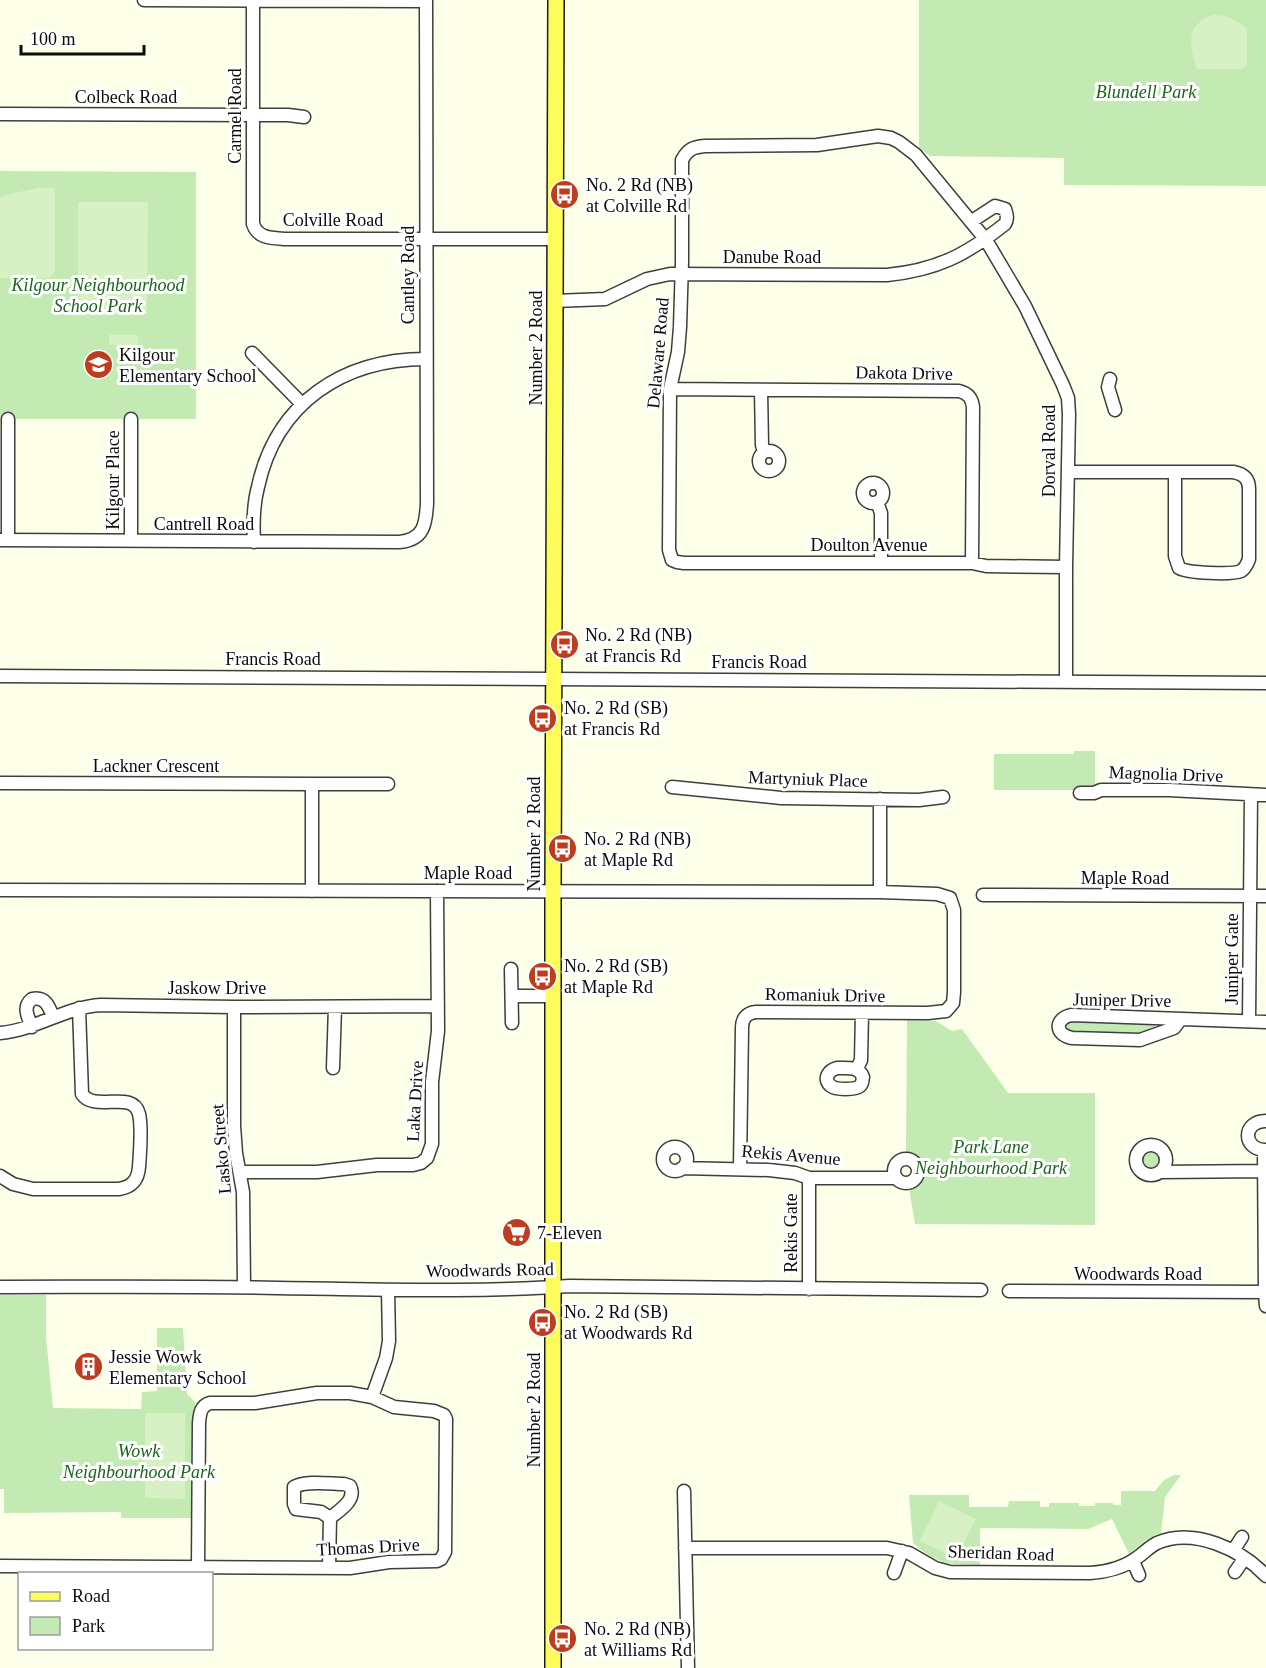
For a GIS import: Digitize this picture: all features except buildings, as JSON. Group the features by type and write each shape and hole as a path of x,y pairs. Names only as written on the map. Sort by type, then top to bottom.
{"main road":[{"name":"Number 2 Road","path":"553,1668 556,0"}],"street":[{"path":"144,0 426,1"},
{"name":"Carmel Road","path":"253,1 253,224 256,232"},
{"name":"Cantley Road","path":"407,541 422,530 426,517 426,1"},
{"name":"Colbeck Road","path":"0,114 304,117"},
{"name":"Dorval Road","path":"688,150 705,146 811,146 866,137 891,138 916,155 986,240 1025,306 1068,398 1066,682"},
{"name":"Delaware Road","path":"672,560 669,550 670,389 679,344 682,274 682,160 688,150"},
{"path":"972,221 994,206 1005,209 1007,220 1005,224 986,240"},
{"name":"Colville Road","path":"256,232 263,237 275,238 555,238"},
{"name":"Danube Road","path":"555,301 605,299 646,279 670,274 902,274 934,267 986,240"},
{"path":"252,353 302,404"},
{"path":"254,542 257,487 265,460 280,431 302,404 335,380 354,370 385,362 426,359"},
{"path":"1110,379 1108,387 1115,410"},
{"name":"Dakota Drive","path":"670,389 959,391 967,393 972,407 972,563"},
{"path":"761,390 764,452"},
{"path":"4,540 8,419"},
{"name":"Kilgour Place","path":"131,419 131,542"},
{"path":"1068,472 1233,472 1248,475 1249,559 1246,571 1230,573 1176,570 1174,473"},
{"path":"877,502 881,513 881,563"},
{"name":"Cantrell Road","path":"4,540 407,541"},
{"name":"Doulton Avenue","path":"672,560 684,563 972,563 986,566 1066,567"},
{"name":"Francis Road","path":"0,676 1266,683"},
{"name":"Lackner Crescent","path":"0,783 388,784"},
{"path":"312,784 312,891"},
{"name":"Martyniuk Place","path":"672,787 770,798 919,800 943,797"},
{"name":"Magnolia Drive","path":"1080,793 1094,793 1101,790 1169,790 1266,795"},
{"path":"1250,896 1251,795"},
{"path":"880,799 880,891"},
{"name":"Maple Road","path":"0,890 880,891 937,894"},
{"name":"Laka Drive","path":"240,1172 316,1172 377,1165 414,1165 422,1163 427,1158 432,1144 432,1082 438,1031 437,891"},
{"name":"Romaniuk Drive","path":"740,1168 742,1024 746,1012 953,1013 954,910 950,898 937,894"},
{"name":"Maple Road","path":"984,895 1266,896"},
{"name":"Juniper Gate","path":"1250,896 1250,1021"},
{"path":"512,969 512,1023"},
{"path":"512,996 553,996"},
{"path":"32,1027 26,1008 32,999 44,1000 53,1017"},
{"name":"Jaskow Drive","path":"0,1033 32,1027 79,1008 101,1005 438,1006"},
{"name":"Lasko Street","path":"234,1007 234,1142 244,1207 244,1287"},
{"path":"333,1068 334,1007"},
{"path":"0,1176 21,1187 43,1189 119,1189 130,1186 137,1178 140,1160 140,1120 137,1109 134,1105 125,1102 91,1102 85,1100 82,1094 79,1008"},
{"path":"857,1069 861,1060 862,1013"},
{"name":"Juniper Drive","path":"1181,1019 1174,1028 1135,1040 1068,1037 1060,1032 1059,1026 1063,1018 1071,1015 1266,1022"},
{"path":"1266,1120 1254,1124 1248,1135 1254,1147 1265,1150 1266,1306"},
{"name":"Rekis Avenue","path":"682,1168 779,1170 809,1178 896,1178"},
{"path":"1160,1172 1265,1171"},
{"name":"Rekis Gate","path":"809,1178 809,1288"},
{"name":"Woodwards Road","path":"0,1287 244,1287 388,1290 625,1286 981,1290"},
{"path":"198,1568 201,1409 210,1403 255,1403 317,1393 372,1396 386,1358 389,1341 388,1290"},
{"name":"Woodwards Road","path":"1009,1291 1265,1292"},
{"name":"Thomas Drive","path":"0,1566 350,1568 389,1562 433,1562 441,1559 445,1552 446,1419 444,1415 434,1411 394,1407 372,1396"},
{"path":"329,1568 330,1518 350,1499 352,1492 350,1486 300,1484 294,1487 296,1509 321,1512 330,1518"},
{"path":"684,1491 688,1668"},
{"path":"1233,1551 1242,1537"},
{"name":"Sheridan Road","path":"685,1548 833,1550 883,1548 902,1551 916,1556 939,1570 954,1572 1095,1573 1110,1570 1133,1560 1156,1544 1178,1538 1207,1540 1219,1544 1233,1551 1266,1576"},
{"path":"894,1573 902,1551"},
{"path":"1235,1572 1244,1559"},
{"path":"1133,1560 1139,1575"}],"green space":[{"name":"Blundell Park","path":"919,0 1266,0 1266,186 1064,185 1064,158 930,156 919,148"},
{"path":"1213,15 1231,18 1247,29 1247,65 1242,69 1197,69 1191,44 1193,30 1197,24"},
{"name":"Kilgour Neighbourhood School Park","path":"0,171 196,172 196,419 0,420"},
{"path":"39,188 55,188 55,272 49,278 0,278 0,198"},
{"path":"78,202 148,202 147,314 78,314"},
{"path":"109,335 138,335 138,345 109,345"},
{"path":"1074,751 1095,751 1095,788 1090,790 994,790 994,754 1074,754"},
{"name":"Park Lane Neighbourhood Park","path":"907,1020 936,1021 952,1031 962,1029 1008,1093 1095,1093 1095,1225 915,1224 909,1188 920,1181 924,1170 919,1159 906,1153"},
{"path":"1070,1020 1153,1024 1155,1026 1150,1031 1129,1035 1072,1033 1065,1027"},
{"path":"1151,1151 1157,1154 1160,1160 1157,1166 1151,1169 1145,1166 1142,1160 1145,1154"},
{"name":"Wowk Neighbourhood Park","path":"0,1295 46,1295 46,1337 53,1408 141,1409 142,1392 157,1391 157,1328 183,1328 187,1394 195,1402 193,1518 121,1518 121,1512 4,1513 4,1489 0,1489"},
{"path":"145,1413 185,1413 185,1499 145,1498"},
{"path":"1174,1475 1181,1475 1165,1497 1161,1533 1146,1540 1129,1554 1112,1519 1088,1529 980,1528 980,1565 944,1562 929,1556 913,1543 909,1495 969,1495 969,1507 1008,1507 1009,1501 1040,1501 1040,1507 1049,1507 1049,1503 1079,1503 1079,1506 1095,1506 1095,1503 1121,1505 1121,1491 1155,1491 1164,1480"},
{"path":"939,1501 976,1519 956,1558 920,1541"}],"place":[{"name":"No. 2 Rd (NB) at Colville Rd","path":"565,195"},
{"name":"Kilgour Elementary School","path":"98,365"},
{"name":"No. 2 Rd (NB) at Francis Rd","path":"564,645"},
{"name":"No. 2 Rd (SB) at Francis Rd","path":"543,718"},
{"name":"No. 2 Rd (NB) at Maple Rd","path":"563,849"},
{"name":"No. 2 Rd (SB) at Maple Rd","path":"543,976"},
{"name":"7-Eleven","path":"516,1233"},
{"name":"No. 2 Rd (SB) at Woodwards Rd","path":"543,1322"},
{"name":"Jessie Wowk Elementary School","path":"88,1367"},
{"name":"No. 2 Rd (NB) at Williams Rd","path":"563,1639"}]}
